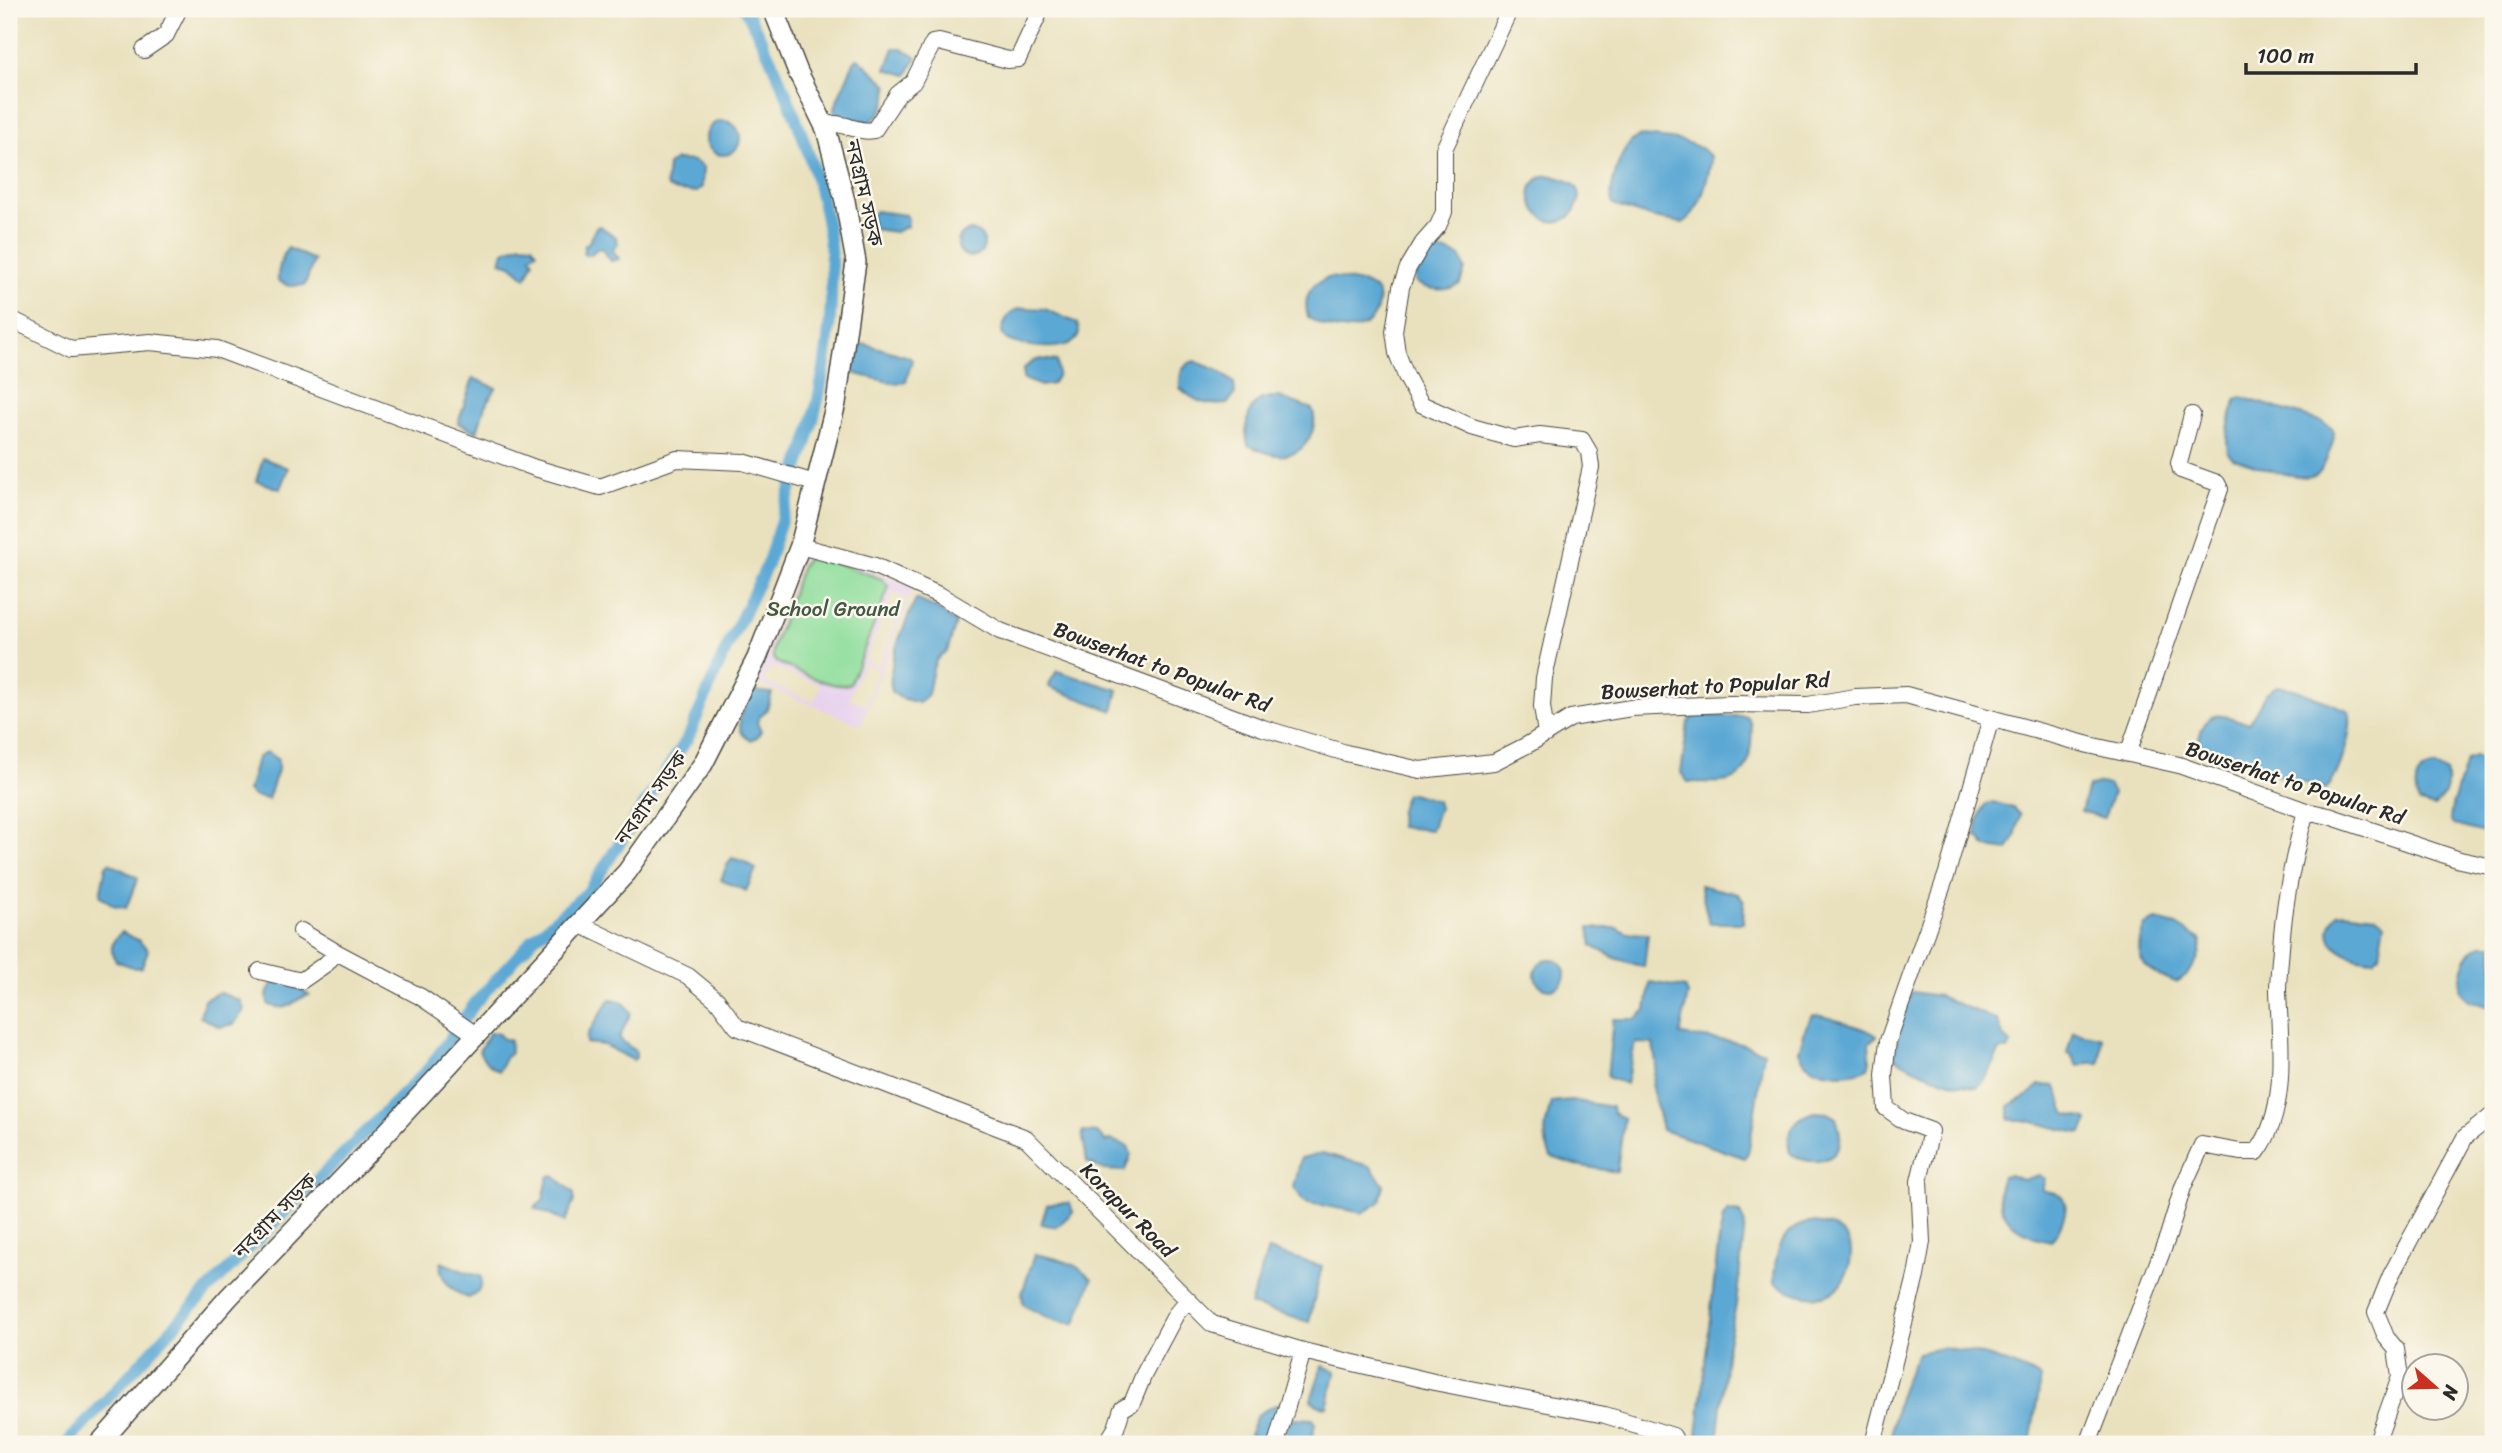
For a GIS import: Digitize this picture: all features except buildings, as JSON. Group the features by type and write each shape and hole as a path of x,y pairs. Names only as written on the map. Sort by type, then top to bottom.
{"main road":[{"name":"নবগ্রাম সড়ক","path":"99,1444 229,1297 627,872 703,764 757,658 800,546 836,403 856,262 845,201 824,126 798,72 773,9"}],"street":[{"path":"144,50 166,35 179,9"},
{"path":"824,126 838,124 864,132 874,130 898,93 913,82 933,43 939,42 1008,60 1018,59 1041,9"},
{"path":"1510,9 1444,149 1444,212 1438,226 1423,243 1408,268 1401,287 1394,331 1397,353 1421,404 1472,427 1514,439 1540,435 1582,440 1590,452 1591,467 1544,678 1542,706 1546,734"},
{"path":"9,318 71,349 150,342 217,349 535,468 600,486 677,459 743,461 815,482"},
{"path":"2128,754 2220,489 2217,483 2181,470 2179,463 2192,415"},
{"name":"Bowserhat to Popular Rd","path":"800,546 875,566 941,596 1000,631 1263,728 1420,770 1494,762 1571,718 1631,708 1730,704 1808,705 1855,697 1906,695 2179,765 2305,811 2329,816 2460,860 2493,867"},
{"path":"1874,1444 1916,1276 1922,1242 1919,1181 1931,1131 1904,1121 1886,1108 1884,1074 1888,1041 1947,873 1991,718"},
{"path":"2088,1444 2168,1236 2183,1187 2202,1145 2240,1152 2257,1152 2265,1141 2277,1109 2282,1036 2278,988 2284,905 2305,811"},
{"name":"Korapur Road","path":"579,924 688,976 717,1000 737,1027 1026,1138 1212,1324 1303,1351 1434,1382 1605,1415 1673,1436 1677,1444"},
{"path":"301,931 421,997 476,1035"},
{"path":"260,971 301,981 327,963 336,952"},
{"path":"2376,1444 2400,1377 2396,1349 2386,1337 2376,1312 2391,1275 2465,1137 2493,1115"},
{"path":"1106,1444 1116,1428 1122,1409 1132,1403 1176,1314 1188,1300"},
{"path":"1276,1444 1303,1351"}],"shaded area":[{"path":"806,550 914,586 861,725 757,683","holes":["812,555 885,581 838,686 777,662 773,657 773,648 803,563","893,592 907,598 879,666 865,660","863,663 879,669 866,705 849,699","770,666 821,685 814,702 764,682"]}],"green space":[{"name":"School Ground","path":"812,555 882,579 888,585 850,684 823,682 776,662 773,657 773,648 803,563"}],"water":[{"path":"894,48 901,48 917,57 907,75 886,69"},
{"path":"858,58 887,84 884,106 870,122 845,118 834,112"},
{"path":"723,121 735,126 740,138 735,150 723,155 711,150 706,138 711,126"},
{"path":"1640,136 1688,143 1711,157 1699,203 1683,223 1653,218 1613,205 1611,198 1617,167 1627,147"},
{"path":"676,160 694,161 703,167 702,187 697,192 676,190 666,185 668,165"},
{"path":"1548,175 1567,180 1579,191 1580,197 1573,214 1557,222 1547,220 1539,214 1533,206 1531,196 1532,187 1537,180"},
{"path":"875,211 906,215 908,226 895,232 873,229 871,216"},
{"path":"600,226 616,237 618,244 612,249 619,259 611,261 602,249 598,248 590,255 583,254 585,245 596,227"},
{"path":"971,231 980,235 984,244 980,253 971,257 962,253 958,244 962,235"},
{"path":"521,244 532,245 537,252 531,256 534,261 526,278 511,265 501,262 504,251"},
{"path":"288,248 314,260 305,285 289,286 278,281 280,263"},
{"path":"1427,250 1449,252 1461,257 1465,269 1460,284 1438,289 1415,282 1417,260"},
{"path":"1331,277 1366,284 1377,291 1376,312 1364,326 1345,330 1324,326 1308,317 1306,303 1310,291 1319,282"},
{"path":"1026,308 1045,309 1077,323 1079,334 1073,342 1063,346 1034,347 1010,341 1002,333 1005,322 1013,311"},
{"path":"865,344 909,357 912,360 906,381 897,384 852,373 850,366 854,348"},
{"path":"1033,361 1057,361 1058,375 1052,384 1041,386 1023,379 1023,369"},
{"path":"1194,361 1217,370 1234,383 1235,394 1227,404 1202,402 1180,388 1182,372 1186,365"},
{"path":"473,378 496,388 485,406 477,432 458,423"},
{"path":"1279,397 1312,409 1314,416 1310,438 1300,449 1286,455 1262,451 1248,445 1247,439 1247,419 1252,407 1262,399"},
{"path":"2241,397 2320,421 2333,429 2332,445 2319,472 2310,476 2288,475 2233,458 2228,453 2228,433 2234,405"},
{"path":"263,458 288,468 280,489 256,481"},
{"path":"916,599 936,608 956,623 947,652 937,659 933,668 928,694 919,703 891,692 894,656"},
{"path":"1057,671 1118,690 1113,711 1049,687"},
{"path":"2277,686 2294,689 2348,710 2350,727 2345,751 2336,774 2326,789 2258,770 2204,749 2200,744 2200,735 2208,719 2213,716 2226,716 2249,723 2266,693"},
{"path":"753,691 772,693 766,710 757,723 761,731 751,740 744,736 740,725 743,711"},
{"path":"1693,716 1746,716 1752,732 1749,758 1740,775 1724,782 1688,782 1681,773 1688,723"},
{"path":"267,752 278,760 278,770 268,799 253,796 248,791 257,758"},
{"path":"2475,757 2493,760 2493,828 2487,834 2454,825 2450,819 2467,760"},
{"path":"2432,767 2446,771 2447,781 2444,795 2434,807 2419,803 2416,791 2418,776"},
{"path":"2100,783 2108,785 2113,793 2104,818 2081,811 2088,787"},
{"path":"1412,793 1437,801 1439,808 1431,830 1400,827 1402,803 1406,794"},
{"path":"1993,802 2013,808 2020,815 2015,837 2008,850 1986,847 1977,836 1982,811"},
{"path":"732,858 756,869 746,891 721,880"},
{"path":"109,863 138,878 126,908 113,905 100,895"},
{"path":"1700,885 1738,894 1744,901 1743,923 1709,923"},
{"path":"2337,913 2376,916 2385,923 2380,953 2374,960 2345,952 2332,941 2329,933 2331,924"},
{"path":"2156,920 2176,925 2201,940 2194,965 2187,975 2176,982 2148,968 2140,954 2139,946 2145,925"},
{"path":"1589,928 1617,928 1628,933 1648,934 1644,967 1615,958 1592,946"},
{"path":"122,932 138,940 148,950 142,967 135,968 116,961 112,945"},
{"path":"2481,945 2493,945 2493,1008 2469,1000 2460,991 2462,971 2467,958"},
{"path":"1550,959 1561,963 1565,974 1561,985 1550,989 1539,985 1535,974 1539,963"},
{"path":"277,979 296,981 300,989 309,995 287,1007 269,1005 268,991"},
{"path":"1650,982 1685,988 1688,994 1680,1035 1735,1042 1764,1052 1749,1150 1745,1158 1662,1130 1652,1088 1656,1063 1653,1044 1635,1043 1626,1084 1607,1077 1613,1019 1636,1019 1646,1010"},
{"path":"219,992 241,1001 244,1010 234,1024 220,1027 200,1017 204,1000"},
{"path":"1912,992 1939,996 1997,1020 2003,1035 2011,1044 2007,1050 2000,1050 1985,1080 1977,1087 1934,1076 1894,1057 1901,1023"},
{"path":"610,999 623,1003 631,1013 619,1038 636,1052 636,1058 633,1060 604,1045 586,1043 587,1035"},
{"path":"1813,1015 1846,1023 1877,1036 1869,1043 1868,1068 1853,1073 1836,1074 1818,1070 1805,1062 1799,1051 1806,1027"},
{"path":"2073,1031 2102,1038 2100,1063 2078,1066 2072,1055 2067,1053"},
{"path":"489,1033 498,1033 510,1041 511,1053 506,1056 499,1071 487,1063 479,1051"},
{"path":"2039,1085 2055,1086 2066,1114 2088,1121 2082,1133 2028,1121 2009,1120 2009,1106 2030,1094"},
{"path":"1571,1100 1612,1107 1613,1113 1624,1118 1617,1172 1576,1165 1551,1157 1545,1136 1551,1102"},
{"path":"1815,1112 1827,1113 1836,1118 1840,1140 1833,1155 1826,1159 1804,1160 1790,1153 1790,1133 1797,1122"},
{"path":"1082,1132 1097,1133 1106,1142 1111,1140 1128,1146 1131,1154 1125,1171 1104,1170 1087,1162"},
{"path":"1322,1153 1370,1166 1384,1185 1380,1202 1363,1213 1304,1202 1294,1187 1301,1158"},
{"path":"553,1175 574,1193 574,1201 565,1222 534,1208 543,1201 548,1177"},
{"path":"2009,1175 2022,1180 2039,1175 2045,1179 2042,1190 2056,1193 2063,1198 2065,1214 2051,1241 2017,1228 2003,1211 2000,1201 2002,1176"},
{"path":"1070,1203 1073,1212 1057,1227 1041,1224 1047,1205"},
{"path":"1728,1211 1740,1213 1745,1224 1736,1305 1727,1347 1717,1444 1696,1444 1718,1246 1723,1217"},
{"path":"1808,1223 1835,1228 1844,1234 1850,1245 1848,1271 1839,1286 1827,1295 1806,1296 1774,1283 1780,1246 1791,1231"},
{"path":"1268,1250 1322,1266 1309,1322 1250,1305"},
{"path":"1035,1254 1073,1265 1092,1279 1076,1323 1056,1320 1023,1304 1022,1293"},
{"path":"441,1262 481,1276 478,1291 469,1298 458,1293 445,1280"},
{"path":"1941,1348 1993,1358 2041,1378 2030,1444 1892,1444 1896,1409 1918,1353"},
{"path":"1322,1366 1336,1371 1327,1407 1317,1405 1311,1400"},
{"path":"1283,1402 1271,1443 1249,1435 1257,1415"},
{"path":"1295,1418 1313,1419 1315,1423 1311,1444 1294,1443 1288,1439 1287,1423"}],"waterway":[{"path":"745,9 774,66 801,131 822,199 828,231 831,261 828,341 813,421 797,471"},
{"path":"66,1444 203,1295 430,1067 475,1003 533,939 588,892 689,736 722,658 767,565 793,482"}]}
